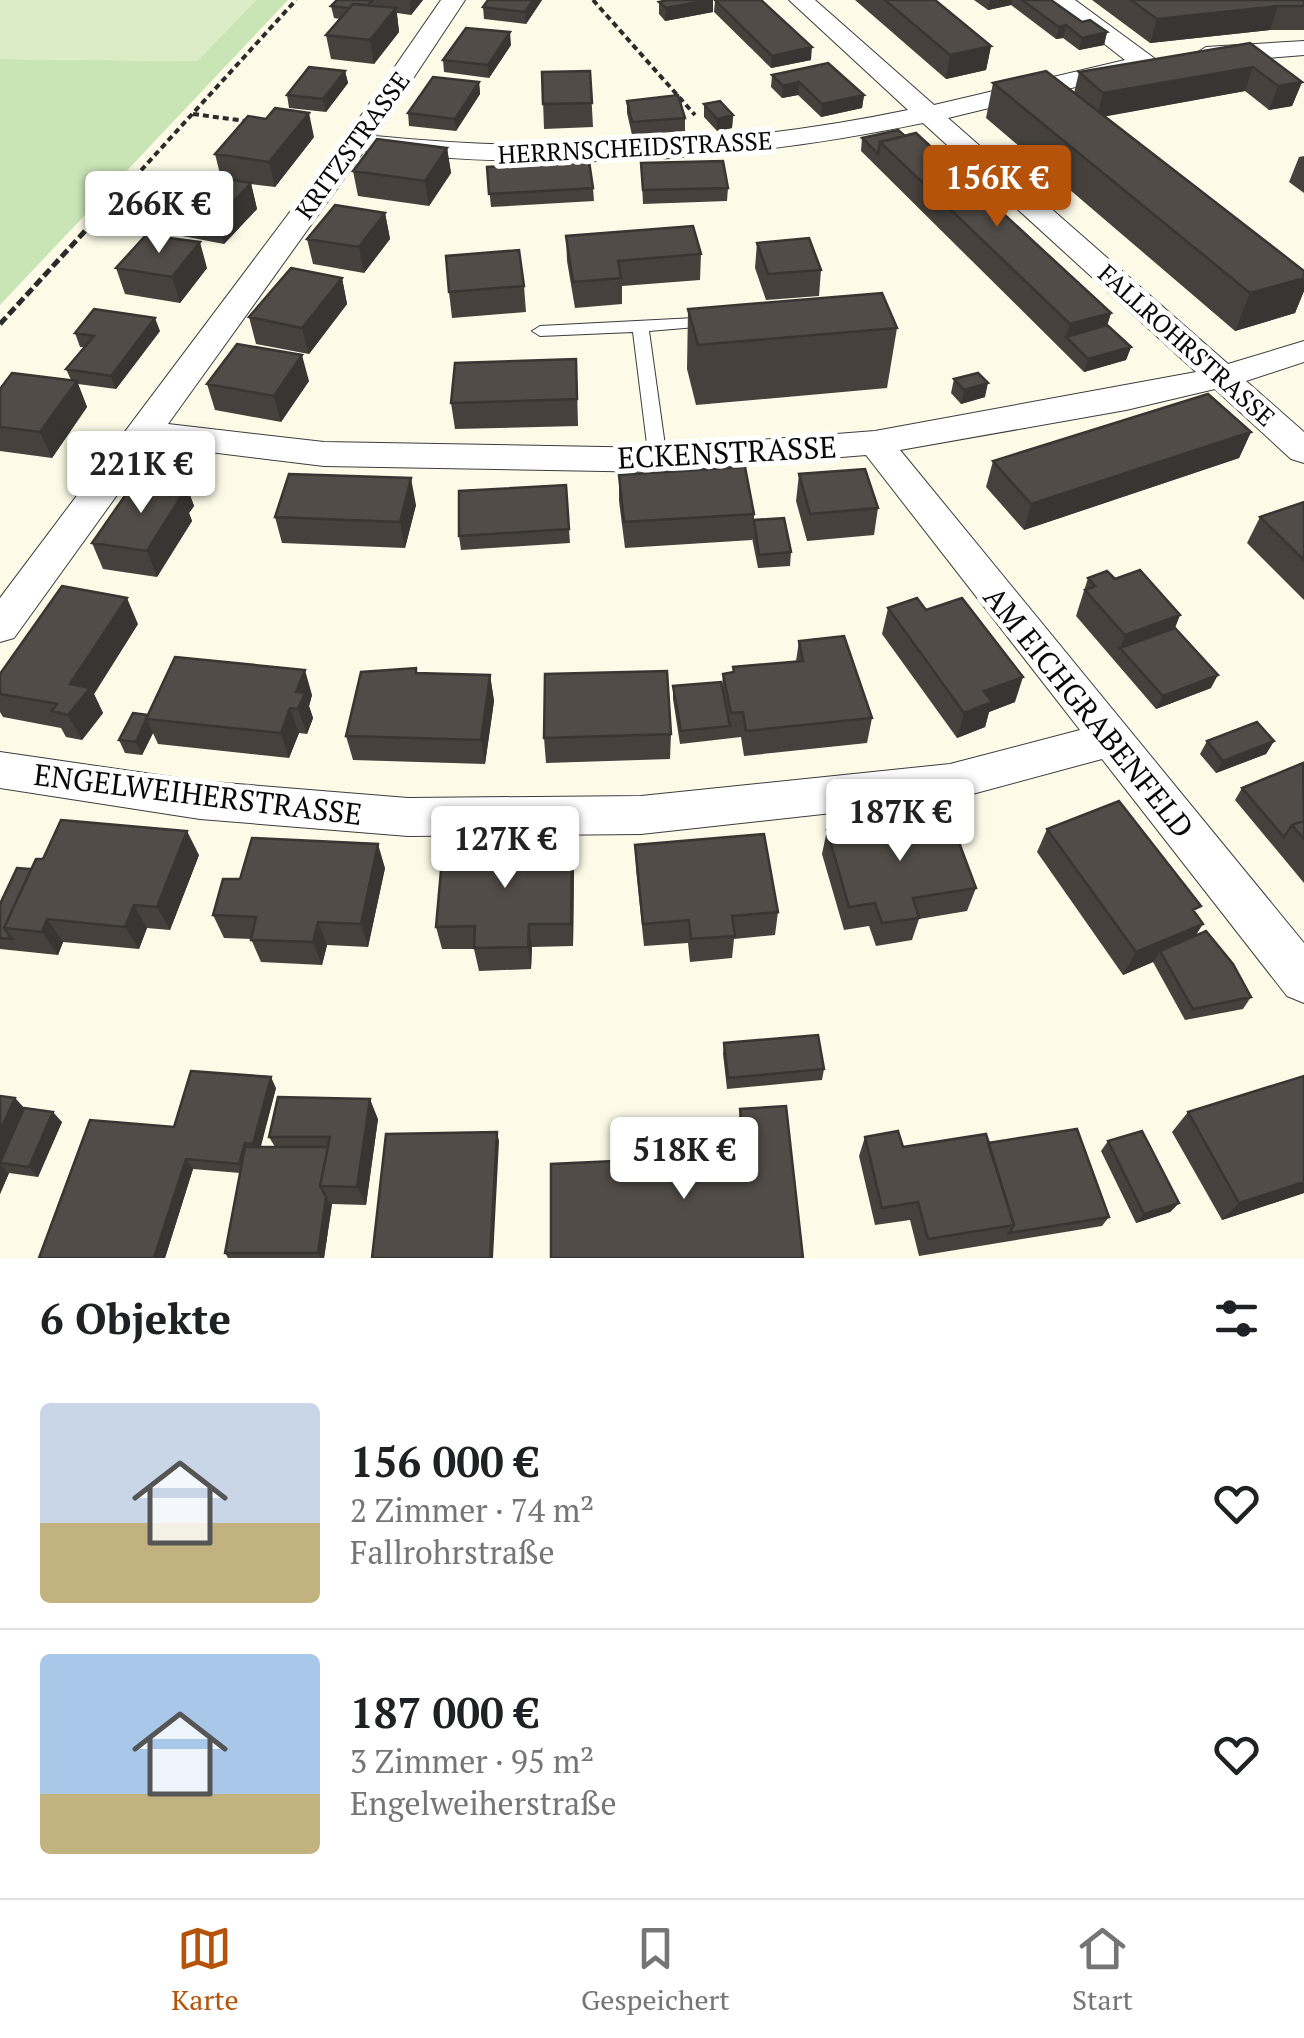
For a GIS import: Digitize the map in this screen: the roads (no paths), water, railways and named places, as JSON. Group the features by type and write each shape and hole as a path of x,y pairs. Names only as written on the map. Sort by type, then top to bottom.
{"street":[{"name":"KRITZSTRASSE","path":"0,627 357,142 453,0"},
{"name":"FALLROHRSTRASSE","path":"801,0 1304,451"},
{"path":"1060,0 1164,60"},
{"name":"HERRNSCHEIDSTRASSE","path":"357,142 468,154 570,156 725,148 931,114 1164,60 1304,48"},
{"name":"ECKENSTRASSE","path":"140,432 324,454 658,460 875,442 1126,398 1222,376 1304,351"},
{"name":"AM EICHGRABENFELD","path":"875,442 1304,980"},
{"name":"ENGELWEIHERSTRASSE","path":"0,770 200,800 408,817 641,815 950,782 1109,740"}],"lane":[{"path":"1258,49 1281,70"},
{"path":"540,331 734,321"},
{"path":"640,327 658,460"}]}
